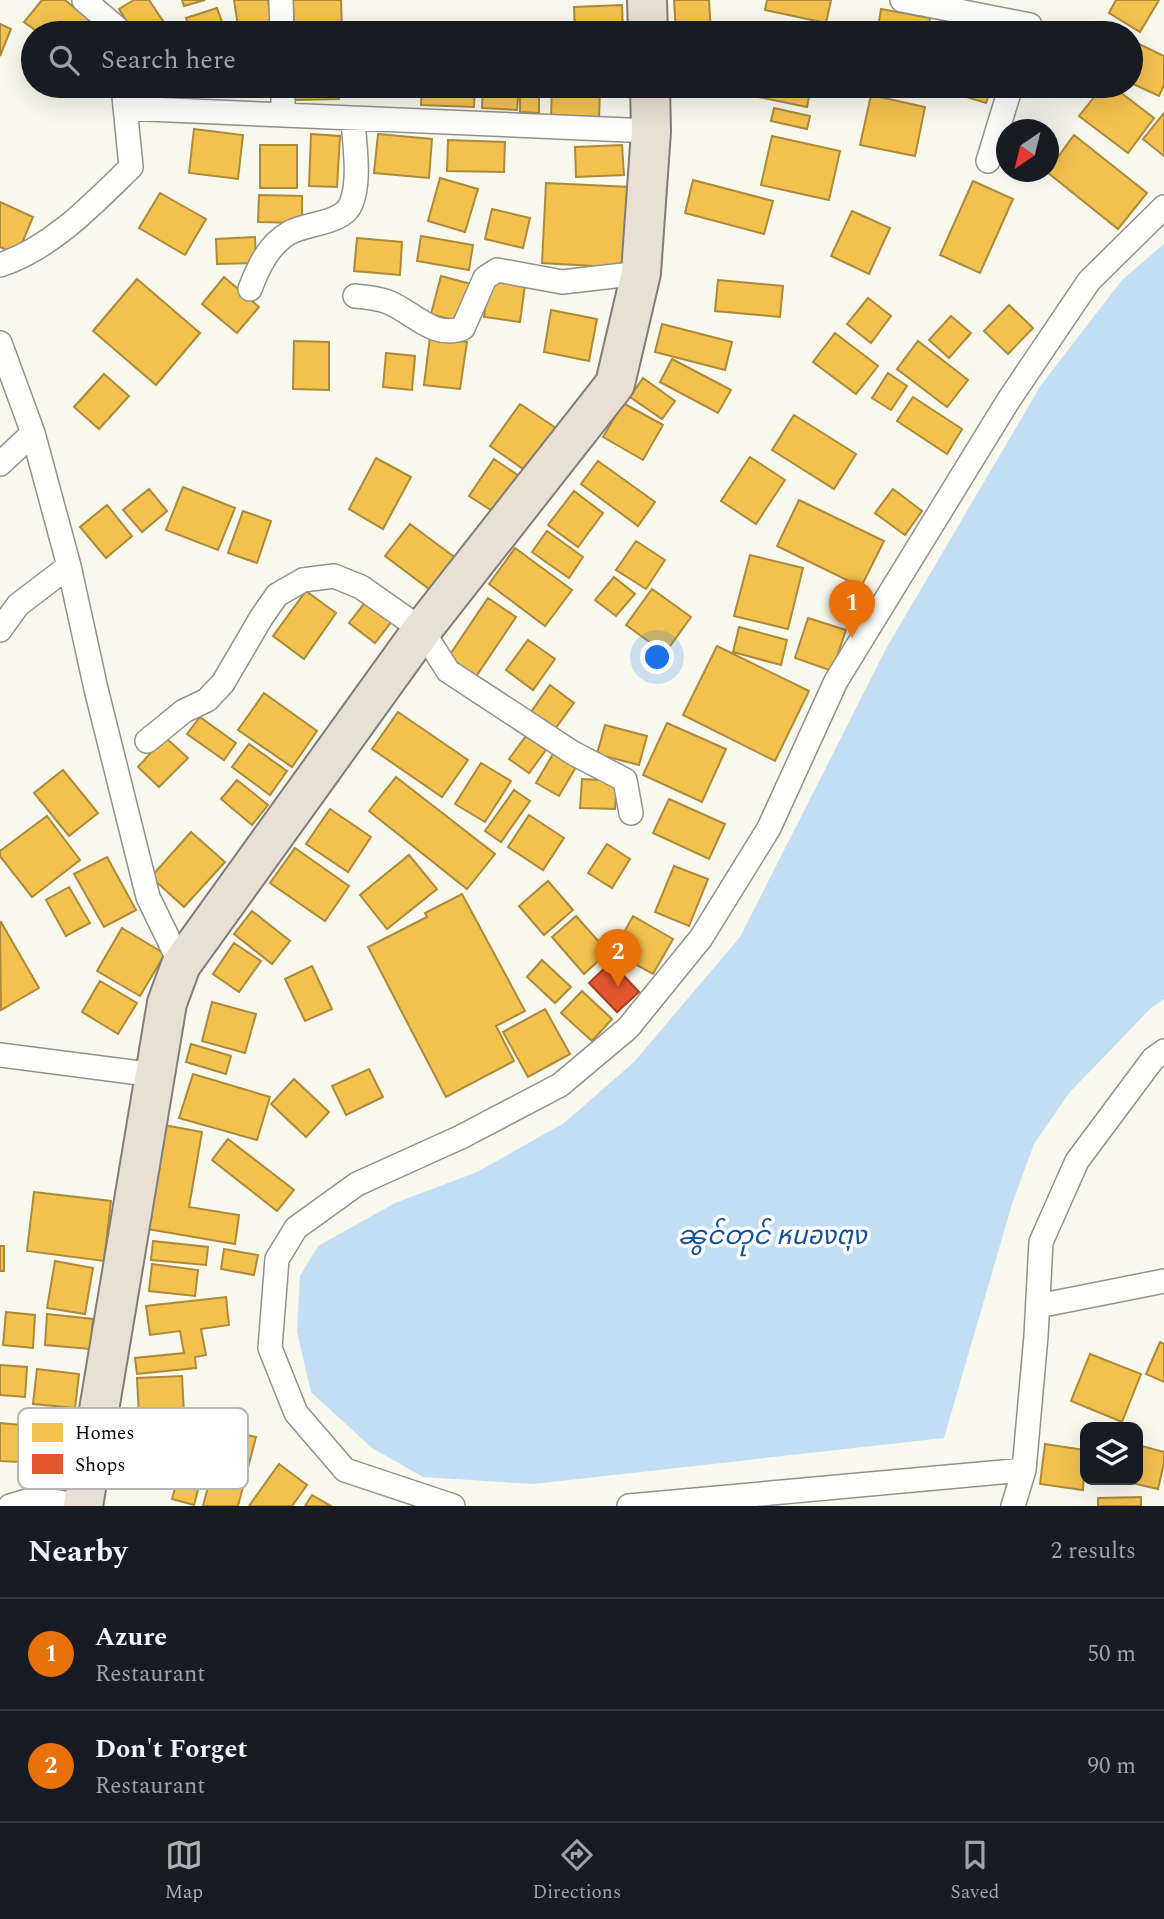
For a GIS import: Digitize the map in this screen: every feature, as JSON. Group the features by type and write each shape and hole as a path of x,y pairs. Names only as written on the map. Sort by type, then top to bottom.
{"highway":[{"path":"647,0 648,21"},
{"path":"99,1408 167,1003 181,965 422,629 615,384 641,273 651,131 650,98"}],"street":[{"path":"84,0 109,21"},
{"path":"281,0 282,21"},
{"path":"902,0 1010,21"},
{"path":"0,265 19,259 79,218 131,167 124,98"},
{"path":"133,98 283,115 651,131"},
{"path":"283,98 283,115"},
{"path":"988,161 1008,98"},
{"path":"250,289 264,258 287,233 341,215 351,205 355,177 353,118"},
{"path":"453,1506 345,1470 296,1413 270,1348 277,1259 296,1228 357,1184 461,1137 560,1085 628,1028 701,938 769,828 835,681 1008,401 1089,281 1164,207"},
{"path":"355,296 387,301 437,330 454,332 463,328 485,278 496,270 562,282 641,273"},
{"path":"0,343 33,433 69,566 96,689 148,897 181,965"},
{"path":"0,464 33,433"},
{"path":"0,630 18,605 69,566"},
{"path":"147,741 184,711 207,700 223,683 277,595 303,580 334,576 361,587 422,629 447,671 573,753 625,780 631,813"},
{"path":"1013,1506 1024,1471 1041,1242 1077,1161 1153,1059 1164,1051"},
{"path":"0,1055 155,1075"},
{"path":"1038,1306 1164,1280"},
{"path":"629,1506 1024,1471"},
{"path":"10,1506 37,1498 82,1506"}],"water":[{"name":"ၼွင်တုင် หนองตุง","path":"1164,244 1164,999 1151,1008 1069,1093 1034,1144 1012,1204 944,1438 533,1484 423,1477 372,1448 311,1392 297,1332 300,1276 318,1246 395,1203 477,1172 564,1123 634,1062 740,937 887,647 1041,385 1122,280"}],"building: Homes":[{"path":"42,0 65,0 91,21 25,21"},
{"path":"134,0 149,0 163,21 126,21 119,9"},
{"path":"182,0 205,0 184,6"},
{"path":"234,0 268,0 271,21 237,21"},
{"path":"293,0 341,0 342,21 294,21"},
{"path":"674,0 709,0 710,21 675,21"},
{"path":"767,0 831,0 826,21 765,10"},
{"path":"1116,0 1159,0 1143,27 1143,21 1122,21 1109,13"},
{"path":"622,5 623,21 575,21 574,7"},
{"path":"217,8 222,21 187,21 186,18"},
{"path":"881,9 930,18 930,21 879,21"},
{"path":"0,24 11,29 0,56"},
{"path":"1143,46 1164,56 1164,85 1159,96 1143,89"},
{"path":"170,98 195,98 175,108"},
{"path":"295,98 339,98 339,99"},
{"path":"421,98 474,98 474,107 421,105"},
{"path":"482,98 518,98 517,110 482,108"},
{"path":"520,98 539,98 539,113 520,112"},
{"path":"552,98 600,98 599,119 551,117"},
{"path":"763,98 809,98 807,107"},
{"path":"870,98 884,98 925,107 915,156 860,145"},
{"path":"970,98 988,98 986,103"},
{"path":"1093,98 1128,98 1154,118 1128,153 1079,116"},
{"path":"774,108 810,116 807,129 771,121"},
{"path":"1164,113 1164,156 1143,139"},
{"path":"194,129 243,135 238,179 189,173"},
{"path":"311,134 340,136 337,187 309,186"},
{"path":"378,134 432,139 429,178 374,173"},
{"path":"1074,135 1147,193 1118,229 1059,182 1059,156"},
{"path":"772,136 840,151 829,200 761,185"},
{"path":"448,140 505,142 504,172 447,171"},
{"path":"260,145 297,145 297,188 260,188"},
{"path":"622,145 624,175 576,177 575,147"},
{"path":"440,178 478,189 465,232 428,221"},
{"path":"693,180 773,201 764,234 685,213"},
{"path":"973,181 1013,199 980,273 940,255"},
{"path":"546,183 631,187 627,268 542,263"},
{"path":"160,193 206,219 185,255 139,228"},
{"path":"259,195 302,196 302,223 258,222"},
{"path":"0,202 33,217 17,255 0,247"},
{"path":"492,209 530,218 523,248 485,239"},
{"path":"852,211 890,228 869,274 831,256"},
{"path":"421,236 473,245 469,270 417,261"},
{"path":"255,237 256,263 217,264 216,239"},
{"path":"357,238 402,242 400,275 354,271"},
{"path":"441,276 471,284 460,322 431,314"},
{"path":"224,277 259,307 237,333 202,304"},
{"path":"137,279 200,333 156,385 93,331"},
{"path":"489,280 525,285 520,322 484,317"},
{"path":"718,280 783,286 780,317 715,311"},
{"path":"868,298 891,316 871,343 847,324"},
{"path":"1009,305 1033,328 1008,354 984,331"},
{"path":"551,310 597,319 589,361 544,352"},
{"path":"951,316 971,333 949,358 929,340"},
{"path":"662,324 732,342 725,370 655,352"},
{"path":"835,333 878,366 856,394 813,362"},
{"path":"430,337 467,342 460,389 424,385"},
{"path":"294,341 329,342 329,390 293,389"},
{"path":"918,341 968,380 947,407 897,369"},
{"path":"386,353 415,356 412,390 383,387"},
{"path":"672,359 731,390 718,413 660,382"},
{"path":"888,373 907,386 891,410 872,398"},
{"path":"104,374 129,396 99,429 74,407"},
{"path":"643,378 675,401 662,419 630,397"},
{"path":"913,397 962,429 947,454 897,421"},
{"path":"623,403 663,425 643,460 603,437"},
{"path":"520,404 556,428 526,471 490,446"},
{"path":"794,415 856,454 834,489 772,450"},
{"path":"750,457 785,480 756,524 721,501"},
{"path":"376,458 411,477 383,529 349,509"},
{"path":"494,459 525,480 500,516 469,496"},
{"path":"598,461 655,502 638,526 581,484"},
{"path":"183,487 235,508 218,550 166,530"},
{"path":"149,489 167,511 142,532 123,510"},
{"path":"893,489 922,511 905,535 875,513"},
{"path":"574,491 603,513 578,547 548,525"},
{"path":"799,500 884,541 861,587 777,546"},
{"path":"107,505 132,536 106,558 80,527"},
{"path":"243,511 271,521 257,563 228,553"},
{"path":"410,524 457,559 433,592 385,556"},
{"path":"547,531 583,557 569,578 532,552"},
{"path":"636,541 665,560 646,589 616,570"},
{"path":"515,548 572,590 545,626 489,584"},
{"path":"750,555 803,568 788,629 734,616"},
{"path":"614,577 635,594 616,616 595,600"},
{"path":"652,589 691,617 665,653 626,625"},
{"path":"306,591 336,613 304,659 273,636"},
{"path":"370,596 396,616 375,643 349,623"},
{"path":"488,598 516,617 475,678 447,659"},
{"path":"808,618 846,630 832,671 795,658"},
{"path":"739,627 787,640 781,665 733,652"},
{"path":"528,640 555,659 533,690 506,670"},
{"path":"717,646 809,691 775,761 683,715"},
{"path":"550,685 574,703 555,729 531,712"},
{"path":"264,693 317,731 292,767 238,730"},
{"path":"398,712 468,760 442,797 372,749"},
{"path":"200,717 236,743 224,760 187,734"},
{"path":"667,723 726,749 702,802 643,775"},
{"path":"605,725 647,736 639,765 597,754"},
{"path":"526,736 546,750 529,773 509,759"},
{"path":"165,737 188,758 159,787 138,767"},
{"path":"249,744 287,771 270,795 232,767"},
{"path":"553,754 576,767 559,796 536,783"},
{"path":"481,763 511,781 485,822 455,804"},
{"path":"63,770 98,813 69,836 34,793"},
{"path":"396,777 495,854 467,889 369,811"},
{"path":"582,779 617,781 615,809 580,808"},
{"path":"237,780 268,805 252,825 221,799"},
{"path":"514,790 530,801 501,842 485,831"},
{"path":"669,799 725,824 709,859 653,833"},
{"path":"330,809 371,837 348,872 306,844"},
{"path":"529,815 564,838 543,870 508,847"},
{"path":"47,816 80,860 32,897 0,856 0,851"},
{"path":"191,832 225,862 184,907 151,877"},
{"path":"607,844 630,859 612,888 588,873"},
{"path":"295,848 349,886 325,921 270,883"},
{"path":"409,855 437,889 387,929 360,895"},
{"path":"107,857 136,910 104,927 74,874"},
{"path":"674,866 708,879 689,926 655,912"},
{"path":"548,881 573,910 544,935 519,906"},
{"path":"69,887 90,923 66,936 46,900"},
{"path":"462,894 525,1011 496,1026 514,1061 446,1097 368,947 427,917 425,913"},
{"path":"252,911 290,941 272,964 234,934"},
{"path":"576,916 608,952 584,974 552,937"},
{"path":"633,916 673,939 653,974 613,952"},
{"path":"0,923 39,988 1,1010"},
{"path":"122,928 165,954 140,996 97,971"},
{"path":"234,943 261,961 239,992 213,974"},
{"path":"542,960 571,987 555,1003 527,977"},
{"path":"312,966 332,1009 305,1021 285,979"},
{"path":"100,981 137,1003 118,1034 82,1012"},
{"path":"582,991 612,1019 592,1041 561,1013"},
{"path":"212,1002 256,1014 245,1053 202,1041"},
{"path":"545,1009 570,1054 528,1077 503,1032"},
{"path":"191,1044 231,1056 226,1074 186,1062"},
{"path":"369,1069 383,1097 346,1115 332,1086"},
{"path":"193,1074 270,1097 257,1140 179,1118"},
{"path":"294,1079 329,1112 306,1137 271,1104"},
{"path":"164,1125 202,1132 189,1207 239,1215 235,1244 147,1229"},
{"path":"228,1139 294,1190 277,1211 212,1160"},
{"path":"34,1192 111,1201 104,1261 27,1251"},
{"path":"153,1241 208,1247 206,1265 151,1260"},
{"path":"0,1246 4,1246 4,1271 0,1271"},
{"path":"224,1249 258,1255 254,1275 221,1269"},
{"path":"55,1261 93,1268 85,1314 47,1308"},
{"path":"152,1264 198,1270 195,1296 149,1291"},
{"path":"226,1297 229,1325 201,1329 206,1355 195,1357 196,1368 137,1374 135,1358 184,1353 180,1331 150,1335 146,1306"},
{"path":"6,1312 35,1315 33,1348 3,1345"},
{"path":"47,1314 93,1319 90,1349 45,1345"},
{"path":"1160,1342 1164,1344 1164,1382 1146,1374"},
{"path":"1090,1354 1141,1374 1122,1422 1071,1401"},
{"path":"0,1365 27,1367 25,1397 0,1395"},
{"path":"37,1369 79,1374 75,1408 33,1404"},
{"path":"182,1376 184,1408 139,1408 137,1378"},
{"path":"0,1423 18,1425 18,1462 0,1461"},
{"path":"248,1435 256,1437 248,1468"},
{"path":"1045,1444 1080,1449 1080,1485 1083,1485 1083,1490 1040,1484"},
{"path":"1143,1446 1164,1452 1158,1489 1141,1485 1143,1485"},
{"path":"279,1464 307,1485 292,1506 249,1506"},
{"path":"175,1489 198,1489 194,1505 172,1499"},
{"path":"207,1489 242,1489 238,1506 203,1506"},
{"path":"312,1495 331,1506 305,1506"},
{"path":"1141,1497 1141,1506 1098,1506 1098,1498"}],"building: Shops":[{"path":"611,962 639,992 617,1012 589,983"}],"place":[{"name":"Azure","path":"852,638"},
{"name":"Don't Forget","path":"618,987"}]}
